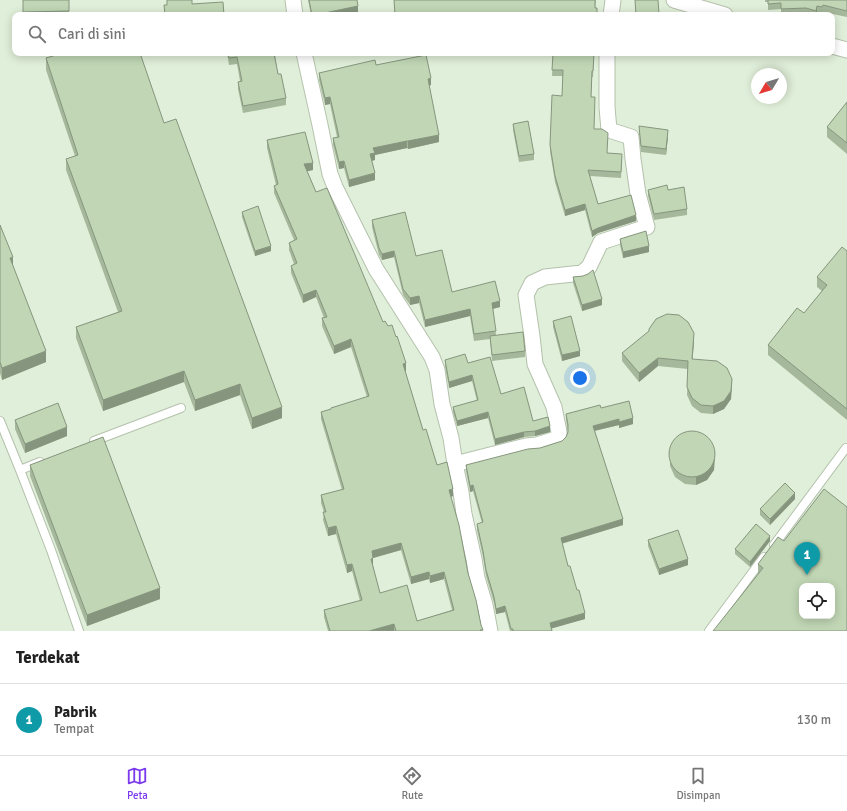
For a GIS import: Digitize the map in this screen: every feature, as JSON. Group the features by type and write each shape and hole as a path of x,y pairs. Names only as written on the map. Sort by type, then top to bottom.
{"street":[{"path":"293,0 295,12"},
{"path":"611,12 613,0"},
{"path":"674,0 715,12"},
{"path":"835,47 847,50"},
{"path":"305,56 330,174 341,200 376,268 432,357 437,370 442,404 451,438 454,464 461,492 464,514 490,631"},
{"path":"454,464 526,446 537,446 559,438 560,432 554,407 535,364 526,295 532,283 545,277 582,273 589,268 601,242 647,228 638,194 631,137 608,130 607,56"}],"lane":[{"path":"86,444 182,408"},
{"path":"0,421 51,550 79,631"},
{"path":"709,631 846,448"},
{"path":"20,470 49,458"}],"building":[{"path":"23,0 69,0 69,11 23,12"},
{"path":"167,0 192,0 192,4 223,2 224,12 165,12 164,5 167,5"},
{"path":"309,0 357,0 358,6 329,12 311,12"},
{"path":"394,0 595,0 595,8 597,8 597,12 395,12"},
{"path":"635,0 658,0 659,12 636,12"},
{"path":"768,0 847,0 847,11 823,5 822,7 817,6 816,11 806,8 781,9 781,3 768,4"},
{"path":"53,56 141,56 164,123 176,119 282,407 252,418 240,384 195,400 184,371 103,400 76,327 122,311 66,159 78,155 46,58"},
{"path":"229,56 275,56 278,74 281,74 286,98 243,106 238,82 242,81 237,57 229,58"},
{"path":"426,56 431,78 428,79 439,135 373,148 375,153 370,154 375,173 349,180 344,161 339,162 333,138 339,137 330,97 325,98 319,73 375,60 376,65"},
{"path":"553,56 594,56 591,97 595,97 594,129 602,129 608,133 607,153 622,154 621,172 588,170 598,204 631,195 636,215 592,231 585,204 565,210 555,176 550,145 552,95 562,96 563,70 552,70"},
{"path":"847,102 847,143 827,127"},
{"path":"528,121 534,154 519,156 513,124"},
{"path":"639,126 668,130 666,149 641,146"},
{"path":"305,132 313,163 304,164 316,192 327,188 383,322 385,321 388,326 392,325 396,337 397,336 406,363 403,364 423,430 426,429 437,465 447,462 453,489 449,490 459,525 468,573 483,630 480,630 481,631 396,631 394,624 369,631 330,631 324,610 362,600 352,564 347,565 336,526 328,528 323,512 326,512 321,495 344,489 321,412 369,396 351,339 334,346 322,318 327,317 316,290 303,295 291,266 297,263 289,243 297,239 274,186 278,184 267,140","holes":["401,543 411,577 429,572 430,576 444,572 454,610 417,621 407,585 380,593 371,559 373,558 372,551"]},
{"path":"667,185 668,190 684,187 687,209 654,214 648,190"},
{"path":"258,206 271,246 255,251 242,212"},
{"path":"405,212 416,256 442,250 452,292 495,281 500,301 492,303 496,331 474,334 470,309 425,320 419,296 410,298 403,289 394,251 382,254 372,220"},
{"path":"0,225 13,257 10,258 46,351 2,368 0,362"},
{"path":"646,231 649,246 623,252 620,239"},
{"path":"842,247 847,251 847,409 768,345 797,308 804,313 827,285 817,277"},
{"path":"593,270 602,299 582,305 573,277 583,276"},
{"path":"667,314 679,315 688,322 694,333 692,359 717,361 727,368 732,379 731,391 724,401 713,406 701,405 692,398 687,387 688,361 658,358 639,373 622,353 649,331 656,319"},
{"path":"571,316 580,351 562,355 553,321"},
{"path":"523,332 525,351 492,355 490,336"},
{"path":"465,354 468,363 490,357 501,394 524,387 533,421 548,417 550,426 535,431 495,439 488,412 457,421 453,407 478,400 472,375 449,382 445,360"},
{"path":"629,401 633,418 619,422 619,419 593,426 623,519 561,538 568,566 570,566 577,590 579,590 585,613 550,623 552,631 513,631 513,629 511,629 505,606 496,609 486,570 477,524 483,522 473,485 470,486 466,465 528,449 540,448 562,441 568,432 566,414 600,405 601,408"},
{"path":"58,403 67,427 25,444 15,420"},
{"path":"692,431 705,435 711,441 715,454 711,467 705,473 692,477 679,473 673,467 669,454 673,441 679,435"},
{"path":"103,437 160,588 87,615 30,465"},
{"path":"785,483 795,493 770,519 760,509"},
{"path":"824,489 847,507 847,631 713,631 763,568 758,564 778,537 784,541"},
{"path":"756,524 770,536 750,562 735,549"},
{"path":"678,530 688,559 659,569 648,540"}],"place":[{"name":"Pabrik","path":"807,575"}]}
